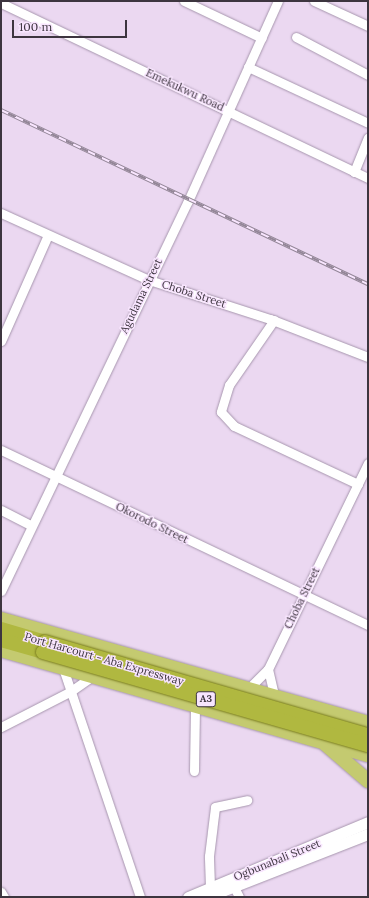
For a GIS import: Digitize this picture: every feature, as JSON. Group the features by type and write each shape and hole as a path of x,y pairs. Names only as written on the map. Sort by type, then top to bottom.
{"highway":[{"name":"Port Harcourt - Aba Expressway","path":"1,620 44,647 368,746"},
{"name":"Port Harcourt - Aba Expressway","path":"1,640 44,647 368,735"}],"main road":[{"path":"1,620 368,723"},
{"path":"1,650 368,755"},
{"path":"332,712 319,725 324,743 368,781"}],"street":[{"path":"184,1 262,38"},
{"name":"Agudama Street","path":"1,591 53,476 149,280 278,1"},
{"path":"314,1 368,26"},
{"name":"Emekukwu Road","path":"1,3 368,178"},
{"path":"296,37 368,75"},
{"path":"248,67 368,123"},
{"path":"354,172 368,138"},
{"name":"Choba Street","path":"1,214 149,280 274,320 368,358"},
{"path":"1,341 48,236"},
{"path":"274,320 229,385 221,412 234,426 358,484"},
{"name":"Okorodo Street","path":"1,450 368,625"},
{"name":"Choba Street","path":"248,689 268,669 368,463"},
{"path":"1,510 31,525"},
{"path":"63,668 140,897"},
{"path":"268,669 274,696"},
{"path":"1,727 71,691 91,676"},
{"path":"194,771 195,706"},
{"path":"209,892 209,856 215,807 247,800"},
{"name":"Ogbunabali Street","path":"188,897 209,892 368,822"},
{"name":"Ogbunabali Street","path":"209,892 236,892 368,834"},
{"path":"1,892 4,897"}],"railway":[{"path":"1,110 368,284"}]}
